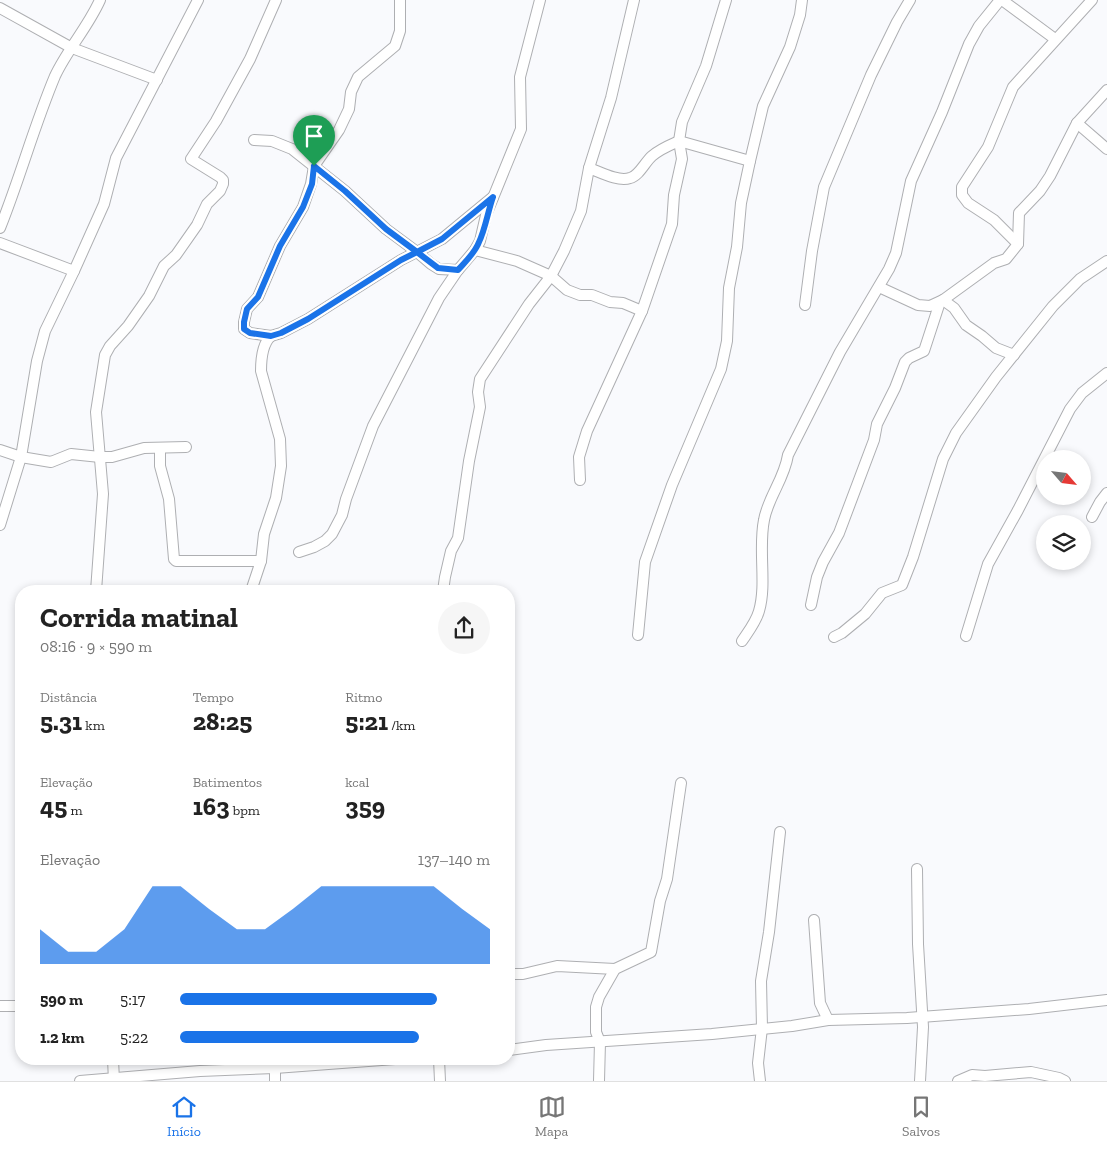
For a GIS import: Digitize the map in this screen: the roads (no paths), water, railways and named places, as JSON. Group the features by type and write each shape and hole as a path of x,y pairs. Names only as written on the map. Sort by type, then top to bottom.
{"street":[{"path":"0,228 16,190 37,123 56,76 100,0"},
{"path":"0,525 21,457 37,361 45,331 104,204 116,158 198,0"},
{"path":"96,585 103,494 96,412 105,355 149,296 164,266 176,255 223,184 223,180 220,177 192,159 216,122 245,67 276,0"},
{"path":"271,336 250,333 244,329 247,309 258,297 280,246 303,207 312,184 314,166 349,110 352,92 358,77 395,46 400,31 400,0"},
{"path":"444,585 451,551 458,538 469,461 480,407 478,392 480,379 529,304 551,276 581,211 589,168 611,98 634,0"},
{"path":"580,480 579,457 587,431 642,311 672,224 674,195 682,160 680,142 682,122 706,66 726,0"},
{"path":"805,305 812,251 824,187 871,75 910,0"},
{"path":"742,641 759,611 762,590 761,556 764,519 769,503 786,469 788,456 802,427 840,352 879,287 896,252 912,182 969,44 979,26 1001,0 1055,39"},
{"path":"1018,244 994,220 968,203 962,195 962,187 988,147 1013,87 1092,0"},
{"path":"299,552 314,547 332,534 342,515 373,426 440,298 480,241 486,215 521,129 520,77 537,1"},
{"path":"638,635 645,562 672,485 721,369 727,341 730,288 737,247 741,204 750,161 763,106 790,46 800,15 799,1"},
{"path":"0,8 72,48 157,80"},
{"path":"879,287 918,304 930,306 942,301 994,263 1006,259 1018,244 1020,213 1040,191 1050,176 1077,123 1107,90"},
{"path":"1077,123 1107,149"},
{"path":"254,140 272,140 292,149 345,191 386,229 438,268 458,270"},
{"path":"589,168 616,178 630,178 652,156 668,146 680,142 750,161"},
{"path":"253,585 261,560 264,534 276,498 281,466 280,440 260,371 266,341 271,336 308,319 394,264 442,239 493,197"},
{"path":"0,243 74,271"},
{"path":"475,250 517,261 551,276 567,290 580,295 592,295 610,302 623,303 642,311"},
{"path":"834,637 842,633 865,614 882,593 902,585 943,459 956,433 1014,355 1060,300 1080,279 1107,260"},
{"path":"942,301 954,308 966,325 996,348 1014,355"},
{"path":"811,605 817,577 839,533 874,440 877,424 905,362 924,351 942,301"},
{"path":"966,636 988,564 1070,409 1082,393 1107,373"},
{"path":"0,450 21,457 51,462 70,454 100,457 144,448 186,447"},
{"path":"160,448 160,466 169,499 174,560 176,562 261,560"},
{"path":"1092,517 1107,493"},
{"path":"515,974 558,966 615,969 651,952 660,901 667,879 681,782"},
{"path":"760,1081 758,1063 762,1028 761,981 774,898 780,832"},
{"path":"917,869 922,1016 920,1081"},
{"path":"814,920 820,1003 828,1020"},
{"path":"599,1081 600,1042 596,1032 596,1007 599,997 615,969"},
{"path":"515,1049 546,1045 712,1034 792,1026 828,1020 1029,1009 1107,1000"},
{"path":"0,1006 15,1006"},
{"path":"113,1065 114,1079"},
{"path":"80,1081 256,1065"},
{"path":"275,1065 276,1081"},
{"path":"439,1065 440,1081"},
{"path":"958,1081 972,1075 985,1076 1031,1072 1065,1081"}]}
